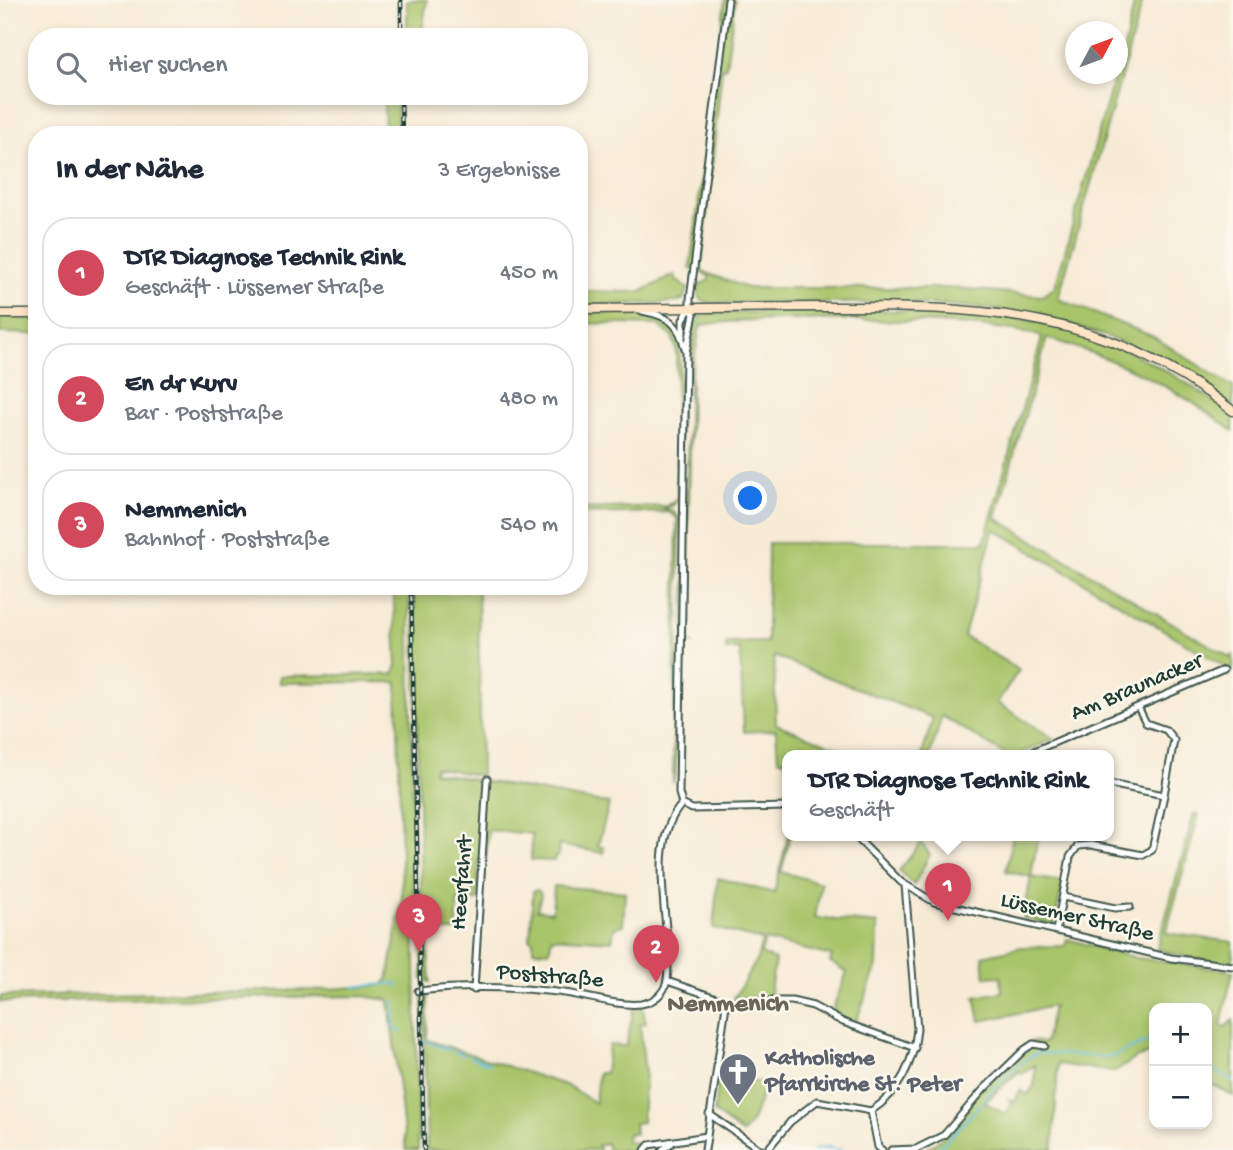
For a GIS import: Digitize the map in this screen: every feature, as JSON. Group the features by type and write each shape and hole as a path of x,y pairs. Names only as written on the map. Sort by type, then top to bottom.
{"street":[{"path":"686,352 683,320 690,308 728,0"},
{"path":"588,309 918,307 980,310 1030,317 1079,329 1137,351 1191,381 1233,411"},
{"path":"690,308 694,314 686,352 678,790 682,804 692,809 782,807"},
{"path":"629,309 668,318 678,327 683,338"},
{"path":"0,314 28,314"},
{"name":"Am Braunacker","path":"1037,750 1224,670"},
{"path":"1056,932 1070,857 1078,846 1091,845 1143,855 1150,853 1174,740 1166,730 1146,723 1138,707"},
{"name":"Heerfahrt","path":"474,989 487,779"},
{"path":"1114,785 1164,795"},
{"path":"682,804 674,813 663,853 661,884 667,934 667,981 725,1001 792,1001 813,1006 843,1022 915,1048"},
{"name":"Lüssemer Straße","path":"861,841 905,885 941,904 1197,963 1233,966"},
{"path":"871,1111 904,1076 915,1048 917,1029 905,885"},
{"path":"1063,897 1115,908 1130,907"},
{"name":"Poststraße","path":"418,990 545,991 640,1004 659,996 667,981"},
{"path":"705,1150 727,1012 725,1001"},
{"path":"891,1150 916,1149 939,1138 1024,1050 1033,1045 1045,1046"},
{"path":"767,1150 790,1122 817,1101 871,1111"},
{"path":"871,1111 878,1147 882,1150"},
{"path":"709,1114 761,1150"},
{"path":"645,1150 649,1145 707,1136"},
{"path":"662,1150 674,1141"}],"green space":[{"path":"407,0 427,0 422,28 407,28"},
{"path":"725,0 735,0 726,67 722,68 701,271 747,288 956,288 1042,296 1055,287 1112,84 1119,84 1058,299 1152,336 1233,387 1233,407 1170,366 1107,337 1045,318 982,308 918,304 710,303 700,299 697,286 709,280 709,276 690,268"},
{"path":"1135,0 1143,0 1128,53 1128,30"},
{"path":"384,105 397,105 398,126 385,126"},
{"path":"675,275 676,280 688,289 684,299 677,302 588,306 588,291 640,292"},
{"path":"911,310 1006,317 1068,329 1112,344 1195,388 1233,415 1233,431 1189,400 1145,376 1097,355 1047,338 996,518 1231,658 1233,654 1233,669 1225,673 1224,666 994,529 964,636 1019,670 997,703 1054,739 1029,750 998,750 942,716 932,750 923,750 933,718 774,656 776,724 843,750 782,750 782,760 778,759 776,730 744,732 740,649 726,650 726,643 767,642 768,543 984,543 1042,338 984,326 875,320 764,320 700,326 691,376 687,639 693,644 687,643 684,638 689,377 694,325 700,317 711,313"},
{"path":"621,312 649,316 672,327 680,338 680,499 672,506 663,508 673,511 680,519 676,771 673,783 677,518 668,512 588,514 588,509 666,506 677,499 676,349 672,336 658,325 588,323 588,313"},
{"path":"0,317 28,317 28,334 0,333"},
{"path":"393,595 409,595 418,1150 406,1150 389,1000 362,996 0,1002 0,996 318,990 382,985 388,980 402,899 397,682 279,683 279,676 394,674 397,665"},
{"path":"414,595 478,595 481,776 435,767 434,772 609,804 598,846 604,848 603,853 559,845 558,857 555,857 554,861 531,860 532,834 488,830 486,859 479,859 477,901 457,901 457,931 427,931 430,982 423,980"},
{"path":"1194,814 1199,815 1166,933 1233,942 1233,963 1188,958 1157,949"},
{"path":"787,841 789,841 781,872 821,883 815,918 878,924 877,966 855,1024 831,1013 847,972 830,962 832,956 765,940 761,954 775,960 769,998 734,998 757,960 762,940 713,928 718,878 774,893"},
{"path":"1012,841 1037,841 1031,877 1006,871"},
{"path":"921,843 930,854 914,885 899,871"},
{"path":"1031,877 1063,882 1054,925 1023,918"},
{"path":"554,886 625,892 623,925 614,928 612,941 552,937 549,951 533,950 533,940 530,939 533,891 538,890 541,895 537,910 552,912"},
{"path":"1067,939 1137,958 1233,971 1221,1025 1225,1027 1233,1020 1233,1096 1212,1085 1212,1003 1149,1003 1149,1054 1138,1057 1115,1072 1058,1064 1053,1150 925,1150 940,1140 969,1108 966,1105 1031,1041 1045,1043 1053,1006 980,1021 975,997 1002,992 1001,976 985,977 983,956 1022,947 1065,946","holes":["1035,1065 1034,1086 1027,1095 1020,1090 1015,1102 1009,1099 1011,1104 1005,1114 985,1102 1019,1071 1022,1074"]},
{"path":"423,992 428,993 427,1040 568,1086 595,1103 598,1073 605,1073 609,1045 626,1046 634,1008 643,1008 646,1023 640,1024 645,1073 642,1122 634,1123 635,1134 629,1133 626,1141 638,1144 639,1150 608,1150 606,1143 598,1145 599,1150 427,1150"},
{"path":"719,1077 766,1083 752,1121 742,1134 714,1112"}],"waterway":[{"path":"354,987 397,983 399,987"},
{"path":"394,1001 394,1029 402,1032"},
{"path":"425,1041 450,1050"},
{"path":"936,1150 1005,1077 1031,1056 1038,1053 1111,1057 1149,1041"},
{"path":"455,1052 464,1055"},
{"path":"470,1057 490,1064"},
{"path":"1209,1066 1233,1081"},
{"path":"814,1150 826,1147 842,1150"}],"railway":[{"path":"401,0 401,28"},
{"path":"401,105 402,126"},
{"path":"411,595 424,1150"}],"place":[{"name":"DTR Diagnose Technik Rink","path":"948,921"},
{"name":"Nemmenich","path":"419,952"},
{"name":"En dr Kurv","path":"656,983"},
{"name":"Katholische Pfarrkirche St. Peter","path":"738,1106"}],"district":[{"name":"Nemmenich","path":"728,1005"}]}
